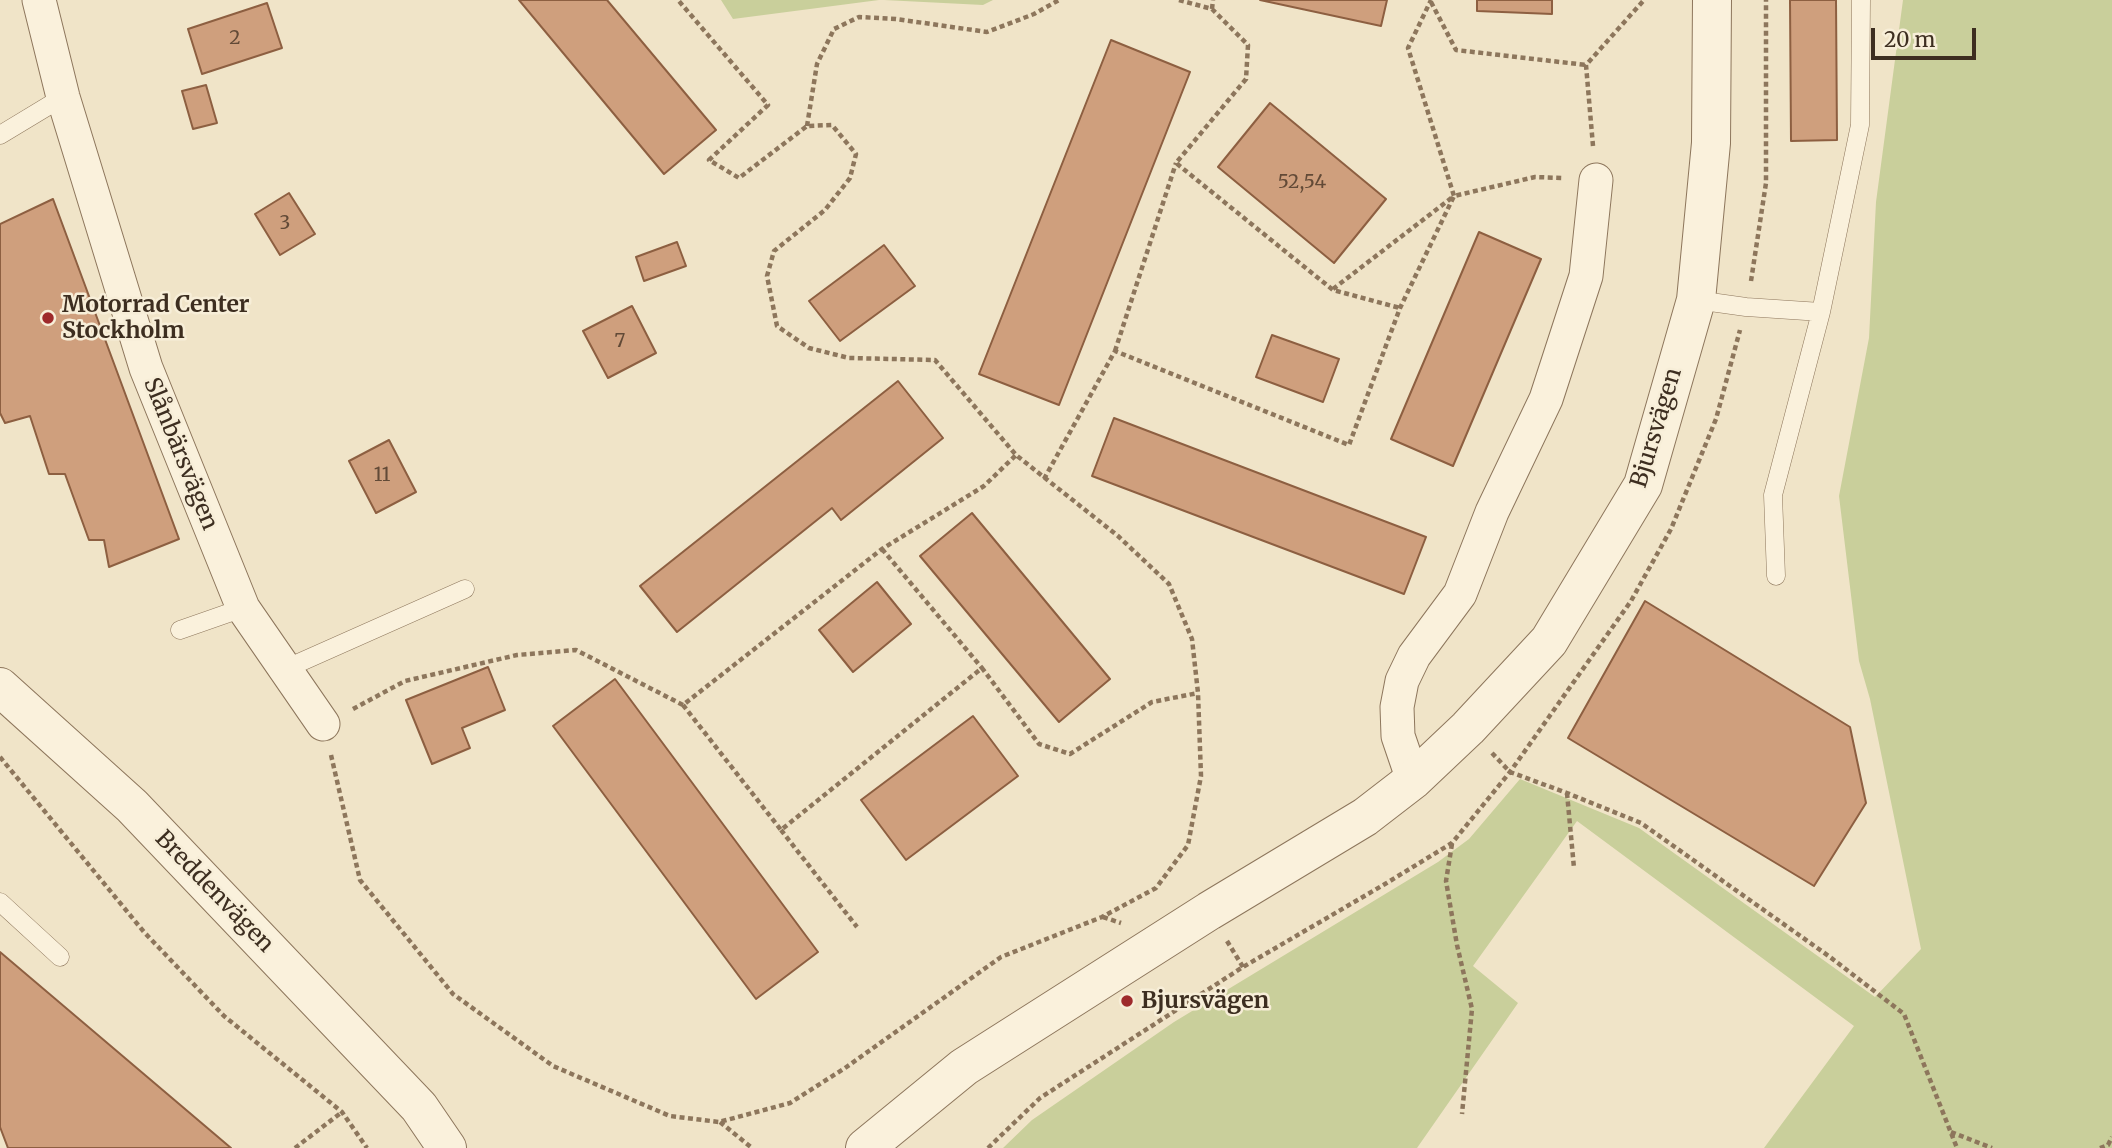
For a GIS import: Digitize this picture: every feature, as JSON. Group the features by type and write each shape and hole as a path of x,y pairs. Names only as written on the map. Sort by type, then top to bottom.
{"street":[{"name":"Slånbärsvägen","path":"39,0 63,96 146,368 243,608 323,724"},
{"name":"Bjursvägen","path":"865,1148 964,1067 1209,911 1365,817 1413,780 1468,728 1549,641 1643,485 1696,300 1711,143 1712,0"},
{"path":"1413,780 1398,736 1397,707 1402,681 1414,656 1460,594 1492,512 1546,399 1586,276 1596,180"},
{"name":"Breddenvägen","path":"0,687 132,806 419,1107 447,1148"},
{"name":"Breddenvägen","path":"419,1107 474,1148"}],"lane":[{"path":"1776,576 1773,495 1821,312 1860,125 1861,0"},
{"path":"0,135 63,96"},
{"path":"1696,300 1746,307 1821,312"},
{"path":"285,669 465,589"},
{"path":"180,630 243,608"},
{"path":"0,902 60,957"}],"path":[{"path":"678,0 768,105 709,160 739,178 807,125 832,125 856,154 850,178 825,210 774,251 767,276 777,326 809,348 849,358 935,360 1016,455 1118,536 1169,584 1192,639 1198,693 1201,776 1188,845 1156,888 1102,917 1000,957 845,1068 790,1103 719,1122 670,1116 553,1066 453,994 360,880 323,724 405,681 517,655 576,650 683,705 858,927"},
{"path":"807,125 817,64 834,30 846,23 859,17 896,19 987,32 1034,14 1059,0"},
{"path":"1044,479 1115,351 1176,163 1246,79 1248,45 1212,9 1180,0"},
{"path":"1212,9 1213,0"},
{"path":"1333,290 1454,196 1535,177 1596,180 1586,65 1643,0"},
{"path":"1431,1 1456,50 1586,65"},
{"path":"1115,351 1349,445 1400,308 1454,196 1408,48 1431,1"},
{"path":"1176,163 1333,290 1400,308"},
{"path":"683,705 882,549 984,486 1016,455"},
{"path":"882,549 982,668 1039,744 1070,754 1152,702 1198,693"},
{"path":"782,830 982,668"},
{"path":"0,757 144,932 215,1006 342,1112 367,1148"},
{"path":"1510,772 1642,823 1830,957 1904,1014 1957,1148"},
{"path":"1567,793 1574,868"},
{"path":"1452,843 1446,881 1472,1009 1462,1114"},
{"path":"295,1148 342,1112"},
{"path":"719,1122 752,1148"},
{"path":"1950,1132 1992,1148"},
{"path":"2100,1148 2108,1145 2112,1138"}],"green space":[{"path":"721,0 879,0 733,19"},
{"path":"884,0 993,0 983,5"},
{"path":"1903,0 2112,0 2112,1148 1764,1148 1854,1026 1577,821 1473,966 1518,1003 1417,1148 1003,1148 1032,1120 1174,1022 1438,862 1469,839 1520,779 1639,828 1875,997 1921,949 1870,699 1859,661 1839,496 1869,338 1876,202"}],"building":[{"path":"519,0 607,0 716,130 664,174"},
{"path":"1260,0 1387,0 1381,26"},
{"path":"1477,0 1552,0 1552,14 1477,11"},
{"path":"1790,0 1836,0 1837,140 1791,141"},
{"path":"267,3 282,48 202,74 188,29"},
{"path":"1111,40 1190,72 1059,405 979,374"},
{"path":"206,85 217,123 193,129 182,91"},
{"path":"1270,103 1386,199 1334,263 1218,167"},
{"path":"289,193 315,234 280,255 255,214"},
{"name":"Motorrad Center Stockholm","path":"53,199 179,539 109,567 104,540 89,540 65,474 49,474 30,416 5,423 0,413 0,224"},
{"path":"1479,232 1541,259 1453,466 1391,439"},
{"path":"677,242 686,266 644,281 636,257"},
{"path":"884,245 915,286 840,341 809,301"},
{"path":"632,306 656,353 608,378 583,331"},
{"path":"1272,335 1339,359 1323,402 1256,377"},
{"path":"898,381 943,438 841,520 832,508 677,632 640,586"},
{"path":"1114,418 1426,537 1404,594 1092,476"},
{"path":"389,440 416,492 376,513 349,461"},
{"path":"972,513 1110,679 1059,722 920,556"},
{"path":"877,582 911,624 853,672 819,630"},
{"path":"1645,601 1850,727 1866,803 1814,886 1568,738"},
{"path":"488,667 505,710 462,728 470,748 432,764 406,700"},
{"path":"615,679 818,952 756,999 553,726"},
{"path":"973,716 1018,776 906,860 861,800"},
{"path":"0,952 231,1148 8,1148 0,1127"}],"place":[{"name":"Motorrad Center Stockholm","path":"48,318"},
{"name":"Bjursvägen","path":"1127,1001"}]}
